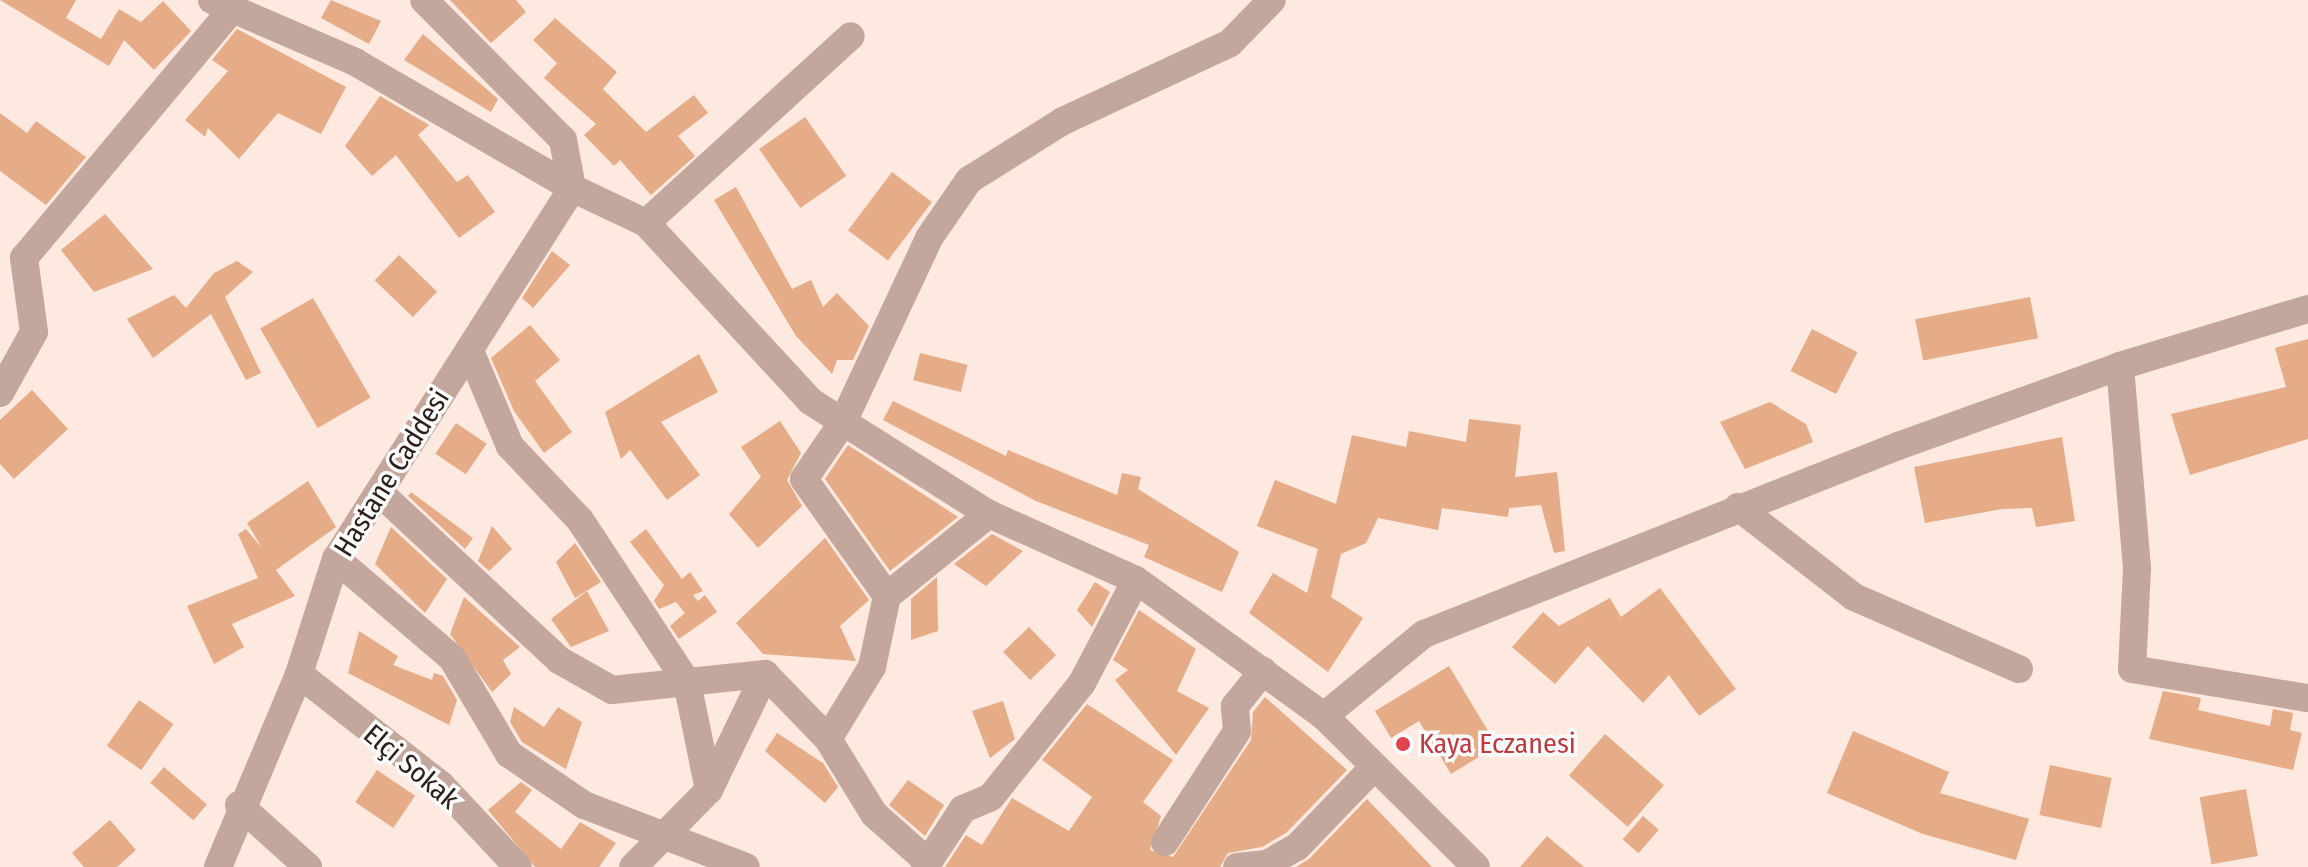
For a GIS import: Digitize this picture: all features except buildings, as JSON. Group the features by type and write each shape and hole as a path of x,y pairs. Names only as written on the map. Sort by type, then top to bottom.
{"street":[{"path":"424,0 563,140 572,188"},
{"path":"887,596 804,479 843,422 929,238 969,180 1063,121 1230,43 1272,0"},
{"path":"0,393 34,332 24,258 44,230 129,140 222,4 355,62 572,188 646,223 810,401 989,514 1136,580 1324,716 1476,867"},
{"path":"646,223 851,36"},
{"name":"Hastane Caddesi","path":"218,867 239,805 299,674 336,559 572,188"},
{"path":"1324,716 1424,634 1738,507 2120,366 2308,309"},
{"path":"470,351 510,446 580,520 687,682 709,790"},
{"path":"2120,366 2137,568 2132,669 2308,698"},
{"path":"379,492 559,660 612,690 765,674"},
{"path":"1738,507 1854,597 2019,669"},
{"path":"828,739 872,667 887,596 989,514"},
{"path":"336,559 452,658 509,754 584,805 662,839 746,867"},
{"path":"765,674 828,739 874,814 926,864 963,809 991,797 1082,683 1136,580"},
{"path":"1165,842 1237,731 1235,706 1263,671"},
{"name":"Elçi Sokak","path":"299,674 441,785 518,867"},
{"path":"633,867 709,790 765,674"},
{"path":"1237,867 1267,864 1297,847 1373,768"},
{"path":"239,805 308,867"}],"place":[{"name":"Kaya Eczanesi","path":"1403,744"}]}
